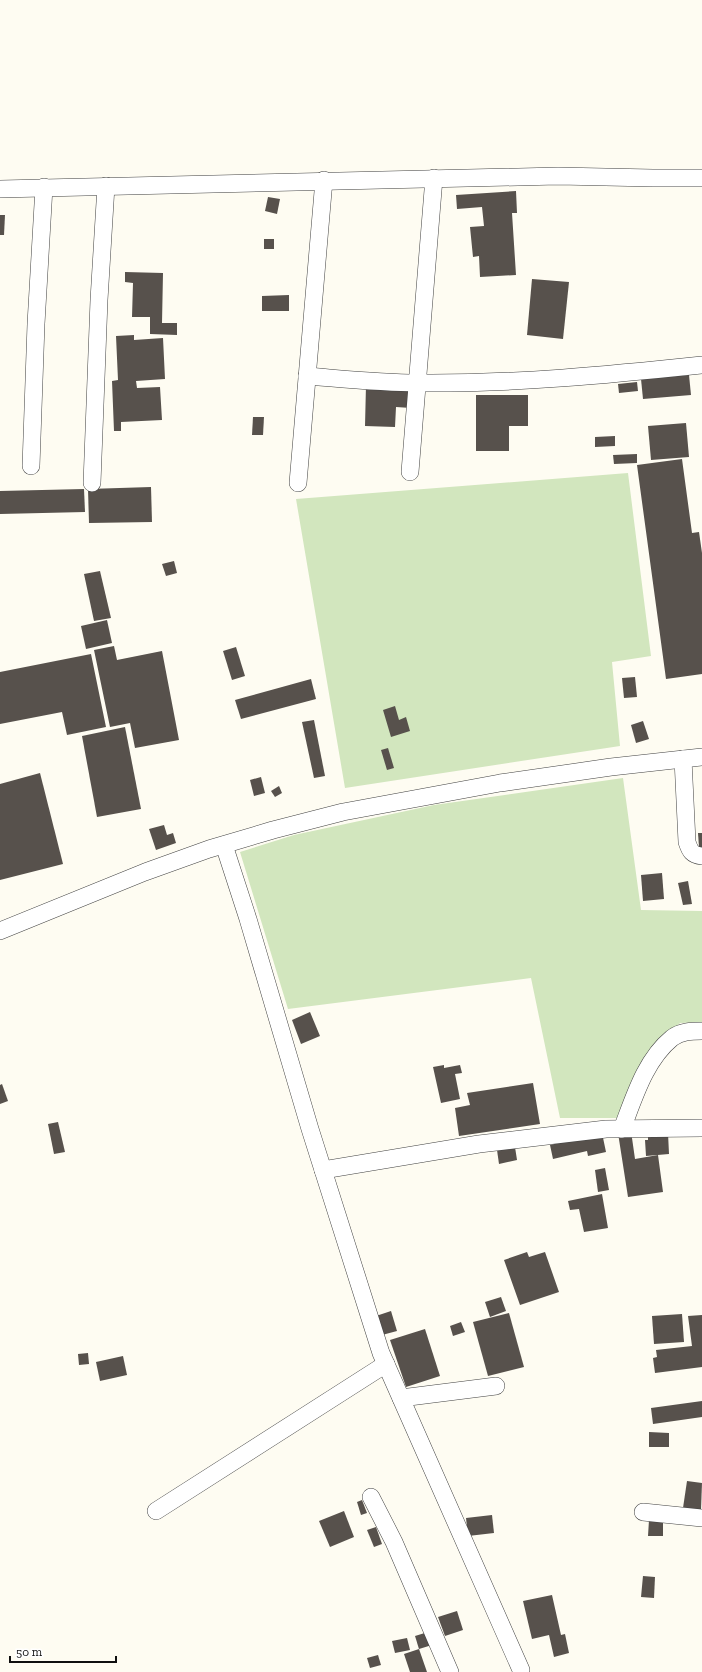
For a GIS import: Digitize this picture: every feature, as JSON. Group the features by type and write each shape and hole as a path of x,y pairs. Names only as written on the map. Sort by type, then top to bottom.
{"street":[{"path":"0,189 324,180 558,176 702,178"},
{"path":"410,472 434,178"},
{"path":"298,483 324,180"},
{"path":"92,483 106,186"},
{"path":"31,466 36,324 44,187"},
{"path":"307,376 417,383 545,379 702,366"},
{"path":"0,931 145,872 224,844 343,812 500,783 611,766 702,757"},
{"path":"683,759 687,842 689,850 694,855 702,856"},
{"path":"224,844 323,1170 386,1364 521,1670"},
{"path":"622,1129 644,1076 658,1053 673,1037 685,1032 702,1031"},
{"path":"323,1170 479,1144 606,1129 702,1128"},
{"path":"156,1511 386,1364"},
{"path":"401,1398 496,1386"},
{"path":"371,1497 394,1542 450,1672"},
{"path":"643,1512 702,1518"}],"green space":[{"path":"628,473 651,656 612,662 620,746 345,788 296,499"},
{"path":"623,778 641,910 702,911 702,1022 680,1023 648,1054 618,1118 560,1118 531,978 288,1009 240,852 294,835 434,805"}],"building":[{"path":"516,191 517,213 512,213 516,275 480,277 479,256 473,257 470,227 484,226 482,207 457,209 456,195"},
{"path":"268,197 280,199 277,214 265,211"},
{"path":"0,215 5,215 4,235 0,235"},
{"path":"264,239 274,239 274,249 264,249"},
{"path":"125,272 163,273 162,323 177,323 177,335 150,334 150,317 132,317 133,283 125,282"},
{"path":"532,279 569,282 563,339 527,335"},
{"path":"289,295 289,311 262,311 262,296"},
{"path":"134,335 134,340 163,338 165,379 136,381 137,388 160,387 162,420 121,422 121,431 114,431 112,381 118,380 116,336"},
{"path":"689,375 691,395 643,399 641,379"},
{"path":"637,382 638,391 619,393 618,384"},
{"path":"366,385 412,387 411,408 396,407 395,427 365,426"},
{"path":"476,395 528,395 528,426 509,426 509,451 476,451"},
{"path":"253,417 264,417 263,435 252,435"},
{"path":"686,423 689,457 651,460 648,426"},
{"path":"615,436 615,446 595,447 595,437"},
{"path":"637,454 637,463 614,464 613,455"},
{"path":"682,459 692,533 699,532 702,553 702,674 666,679 637,465"},
{"path":"151,487 152,522 89,523 88,489"},
{"path":"84,489 85,512 0,514 0,491"},
{"path":"174,561 177,573 166,576 162,564"},
{"path":"100,571 111,618 94,621 84,574"},
{"path":"107,620 112,643 86,649 81,626"},
{"path":"114,646 117,660 162,651 179,740 135,748 130,723 110,727 94,650"},
{"path":"236,647 245,676 232,680 223,651"},
{"path":"91,654 106,727 67,735 62,712 0,724 0,672"},
{"path":"635,677 637,697 624,698 622,678"},
{"path":"311,679 316,699 241,719 235,700"},
{"path":"395,706 399,720 406,717 410,731 391,737 383,710"},
{"path":"314,720 325,776 314,778 302,722"},
{"path":"643,721 649,739 636,743 631,725"},
{"path":"125,727 141,809 97,817 82,736"},
{"path":"388,748 394,768 387,770 381,750"},
{"path":"40,773 63,864 0,880 0,784"},
{"path":"261,777 265,793 254,796 250,780"},
{"path":"279,786 282,793 275,797 271,791"},
{"path":"164,825 167,835 173,833 176,843 156,850 149,829"},
{"path":"698,833 702,833 702,847 699,847"},
{"path":"662,873 664,899 643,901 641,875"},
{"path":"688,881 692,904 683,905 678,883"},
{"path":"310,1012 320,1036 301,1044 292,1020"},
{"path":"444,1065 444,1068 460,1065 462,1073 455,1074 460,1099 441,1103 433,1067"},
{"path":"533,1083 540,1124 459,1136 455,1108 470,1105 467,1093"},
{"path":"2,1084 8,1101 0,1104 0,1085"},
{"path":"58,1122 65,1152 54,1154 48,1124"},
{"path":"631,1131 635,1159 658,1155 663,1192 628,1197 618,1133"},
{"path":"602,1133 606,1152 588,1156 587,1151 553,1159 550,1145"},
{"path":"668,1133 669,1154 646,1156 645,1140 648,1140 648,1134"},
{"path":"515,1147 517,1160 499,1164 497,1150"},
{"path":"605,1168 609,1190 598,1192 595,1170"},
{"path":"602,1194 608,1228 584,1232 579,1209 570,1210 568,1201"},
{"path":"527,1252 529,1257 545,1252 559,1292 520,1305 504,1260"},
{"path":"501,1297 506,1311 490,1317 485,1302"},
{"path":"391,1311 397,1331 382,1335 376,1316"},
{"path":"509,1313 524,1367 488,1376 473,1322"},
{"path":"682,1314 684,1342 654,1344 652,1316"},
{"path":"702,1315 702,1367 655,1373 653,1358 657,1357 656,1350 692,1346 688,1316"},
{"path":"461,1322 465,1332 453,1336 450,1326"},
{"path":"425,1329 440,1376 406,1387 390,1340"},
{"path":"88,1353 89,1364 79,1365 78,1354"},
{"path":"123,1356 127,1375 100,1381 96,1362"},
{"path":"702,1401 702,1417 653,1424 651,1408"},
{"path":"649,1432 669,1433 669,1447 649,1447"},
{"path":"687,1481 702,1483 701,1510 683,1508"},
{"path":"362,1500 367,1513 361,1515 357,1502"},
{"path":"344,1511 354,1537 330,1547 319,1521"},
{"path":"492,1515 494,1533 468,1536 466,1518"},
{"path":"649,1520 663,1520 663,1536 648,1536"},
{"path":"376,1527 382,1544 374,1547 367,1530"},
{"path":"643,1576 655,1577 654,1598 641,1597"},
{"path":"552,1595 561,1635 565,1634 569,1653 554,1657 549,1635 532,1639 523,1601"},
{"path":"457,1611 463,1630 445,1636 438,1617"},
{"path":"428,1632 432,1645 419,1649 415,1636"},
{"path":"407,1638 410,1650 395,1653 392,1641"},
{"path":"419,1649 427,1672 410,1672 404,1654"},
{"path":"378,1655 381,1665 370,1668 367,1658"}]}
